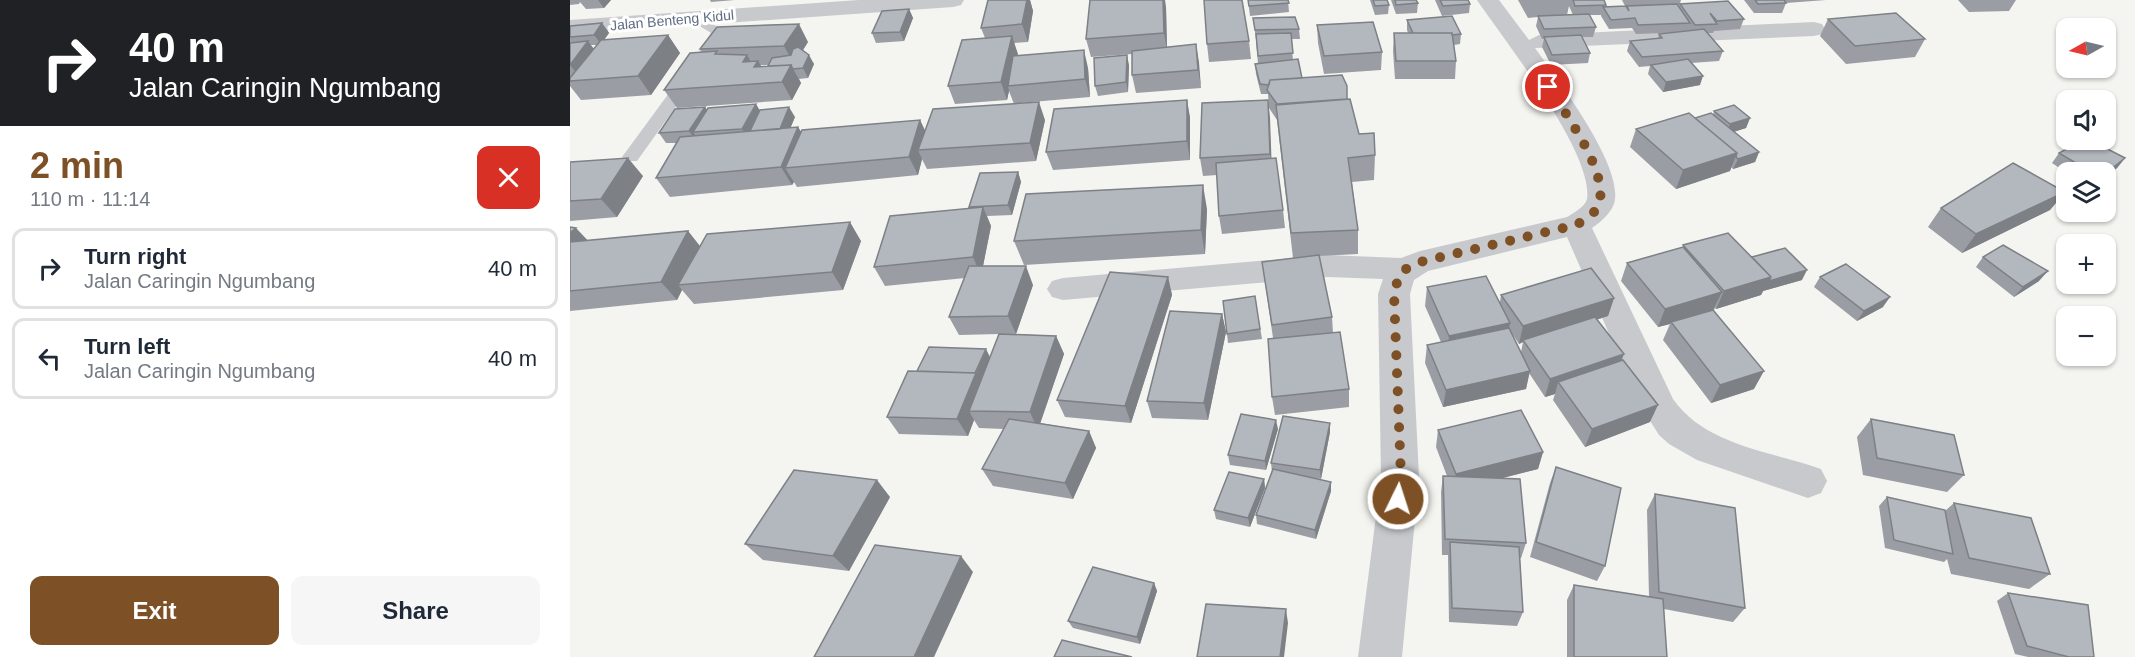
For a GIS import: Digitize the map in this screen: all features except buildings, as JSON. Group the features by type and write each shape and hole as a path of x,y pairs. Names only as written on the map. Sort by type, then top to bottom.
{"street":[{"name":"Jalan Benteng Kidul","path":"570,27 700,9 953,0"},
{"path":"1063,289 1327,266 1404,268 1420,262 1576,225 1597,210 1601,199 1599,176 1569,118 1488,0"},
{"path":"1519,43 1814,29"},
{"path":"1576,225 1658,405 1668,420 1682,433 1708,448 1808,481"},
{"path":"1380,657 1401,477 1394,294 1404,268"}],"lane":[{"path":"631,157 710,49 719,32 700,9"}],"route":[{"path":"1398,499 1401,477 1394,294 1404,268 1488,245 1561,230 1576,225 1597,210 1601,199 1599,176 1569,118 1548,87"}]}
